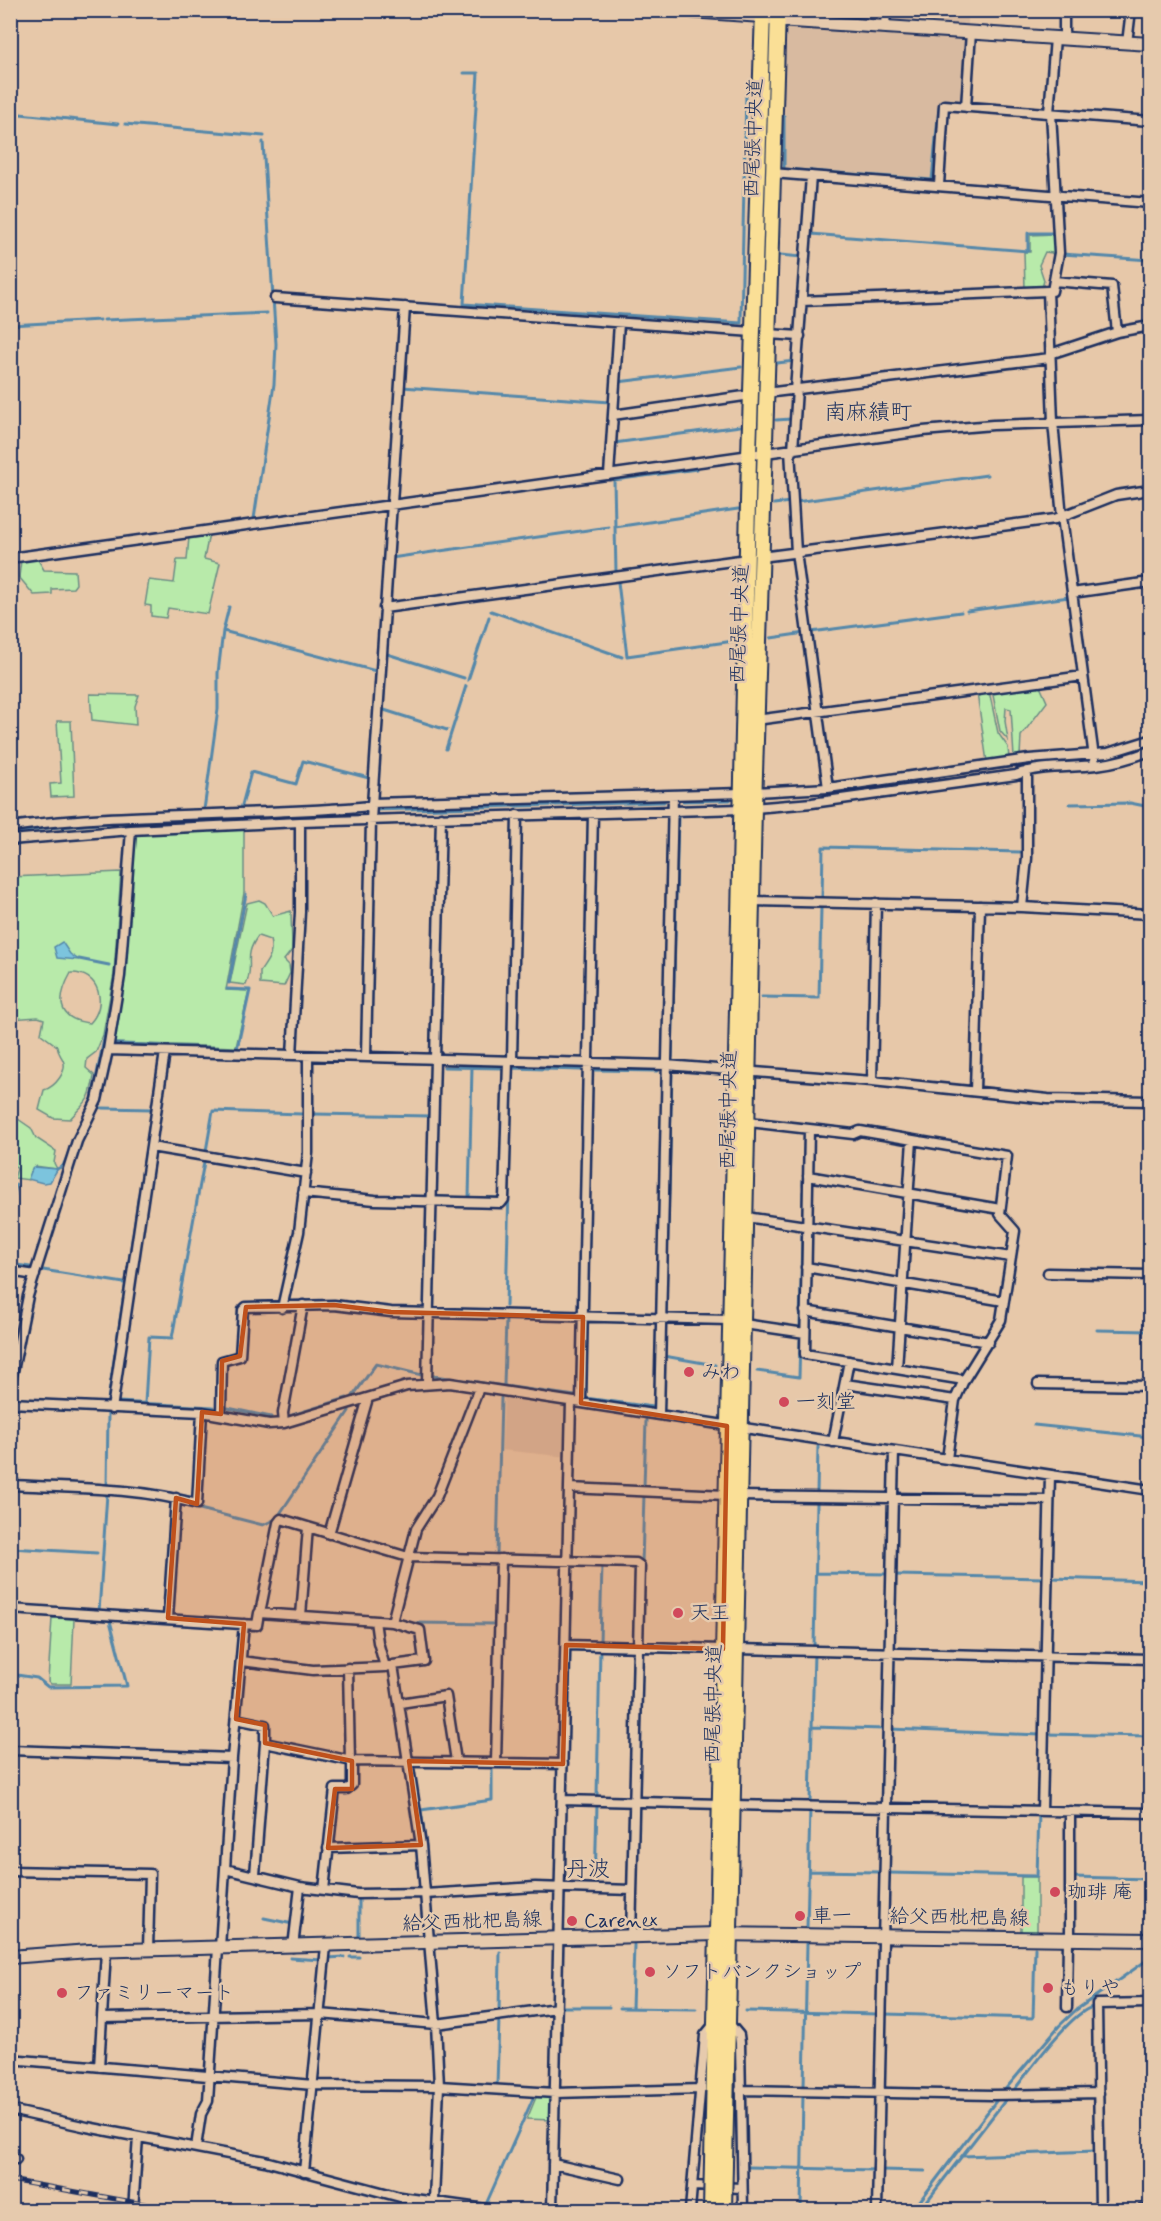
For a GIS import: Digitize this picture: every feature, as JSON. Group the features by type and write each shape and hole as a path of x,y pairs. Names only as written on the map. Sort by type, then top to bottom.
{"main road":[{"path":"675,10 763,13 885,27 1150,44"},
{"name":"西尾張中央道","path":"748,793 756,720 754,558 749,456 763,13"},
{"name":"西尾張中央道","path":"734,1426 729,1320 735,1070 748,808 754,558 765,454 777,15"},
{"name":"西尾張中央道","path":"711,2211 718,2162 734,1426 744,1324 753,901 748,808"},
{"name":"給父西枇杷島線","path":"10,1957 106,1951 723,1934 1150,1940"},
{"name":"西尾張中央道","path":"718,2162 724,2211"}],"street":[{"path":"885,27 886,10"},
{"path":"802,301 1052,291 1059,253 1050,113 1064,10"},
{"path":"1127,43 1131,10"},
{"path":"966,106 971,32"},
{"path":"939,185 944,105 1150,121"},
{"path":"772,173 1150,203"},
{"path":"812,176 791,450 796,552 828,788"},
{"path":"1054,281 1112,286 1118,332"},
{"path":"1048,291 1053,422 1062,517 1095,765"},
{"path":"275,298 753,332"},
{"path":"366,1057 371,805 405,307"},
{"path":"609,476 619,323"},
{"path":"766,393 1050,356 1118,332 1150,326"},
{"path":"768,334 800,336"},
{"path":"613,415 751,395"},
{"path":"10,558 923,431 1053,422 1150,420"},
{"path":"384,608 1062,517 1116,495 1150,490"},
{"path":"1072,593 1150,582"},
{"path":"756,720 1083,676"},
{"path":"10,828 128,817 308,812 371,805 748,793 828,788 1029,759 1094,754 1150,740"},
{"path":"10,840 131,830 300,822 748,808 823,801 1016,775 1027,771 1095,765 1126,760 1150,751"},
{"path":"1022,907 1029,813 1027,771"},
{"path":"659,1415 673,795"},
{"path":"552,2211 569,1488 583,1317 593,813"},
{"path":"303,1192 432,1202 501,1203 504,1199 518,815"},
{"path":"427,1382 441,817"},
{"path":"292,1055 300,912 300,822"},
{"path":"10,1386 35,1275 76,1141 97,1100 108,1050 120,976 131,830"},
{"path":"753,901 1022,907 1150,914"},
{"path":"872,1081 876,903"},
{"path":"975,1091 980,906"},
{"path":"108,1050 666,1065 872,1081 1048,1099 1150,1101"},
{"path":"112,1409 165,1052"},
{"path":"282,1308 299,1232 306,1173 308,1056"},
{"path":"749,1122 853,1134 860,1131 1007,1156 1000,1214 1015,1231 1001,1320 964,1380 955,1400 946,1460"},
{"path":"809,1129 805,1354 964,1380"},
{"path":"897,1369 912,1140"},
{"path":"152,1147 306,1173"},
{"path":"808,1176 1000,1209"},
{"path":"746,1217 1011,1257"},
{"path":"806,1267 1004,1301"},
{"path":"10,1271 35,1275"},
{"path":"1048,1273 1150,1275"},
{"path":"284,1424 283,1413 303,1305"},
{"path":"221,1414 222,1361 240,1356 243,1310 246,1307 282,1308 334,1305 391,1312 729,1320"},
{"path":"806,1311 989,1342"},
{"path":"744,1324 805,1333"},
{"path":"833,1442 849,1361"},
{"path":"10,1403 202,1412 269,1424 284,1424 427,1382 576,1402 1150,1490"},
{"path":"845,1384 955,1400"},
{"path":"1038,1384 1150,1386"},
{"path":"393,1622 416,1529 437,1496 479,1388"},
{"path":"329,1534 368,1398"},
{"path":"10,1485 107,1490 176,1498 197,1504 202,1412"},
{"path":"877,2211 894,1451"},
{"path":"1042,1811 1050,1475"},
{"path":"569,1488 732,1495 1049,1500"},
{"path":"168,1618 176,1498"},
{"path":"10,1609 257,1625 278,1523 281,1519 408,1557 636,1563 640,1566 633,1802 632,1937"},
{"path":"301,1616 308,1527"},
{"path":"496,1762 501,1559"},
{"path":"241,1661 313,1670 389,1666 424,1661 420,1630 393,1622 260,1613"},
{"path":"375,1621 378,1642 389,1666 400,1703 421,1845 436,2024 438,2086 434,2200"},
{"path":"196,2147 201,2114 208,2101 232,1758 244,1624"},
{"path":"566,1645 1150,1659"},
{"path":"324,1890 335,1789 347,1789 352,1785 348,1668"},
{"path":"400,1703 446,1696 456,1761"},
{"path":"236,1719 265,1725 255,1875"},
{"path":"265,1743 351,1761 563,1764"},
{"path":"10,1750 232,1758"},
{"path":"562,1800 1150,1813"},
{"path":"1066,2007 1070,1811"},
{"path":"328,1848 421,1845"},
{"path":"225,1869 300,1887 358,1894 560,1887 632,1890"},
{"path":"10,1871 150,1874 148,1950"},
{"path":"293,1947 300,1887"},
{"path":"304,2172 326,1946"},
{"path":"99,2067 106,1951"},
{"path":"1100,2211 1097,2004 1150,2002"},
{"path":"102,2018 320,2014 436,2024 558,2008"},
{"path":"690,2211 705,2034 721,2022 739,2035 743,2211"},
{"path":"10,2059 313,2085 438,2086 555,2093 702,2089"},
{"path":"740,2090 992,2095 1099,2093"},
{"path":"10,2110 196,2147 400,2197 434,2200 493,2211"},
{"path":"133,2211 138,2136"},
{"path":"553,2164 620,2179"},
{"path":"692,2186 742,2188"},
{"path":"1142,2211 1150,2210"}],"highlighted area":[{"path":"334,1305 391,1312 583,1317 581,1403 727,1426 723,1649 566,1645 563,1764 409,1761 421,1845 328,1848 335,1789 352,1789 352,1761 265,1743 265,1725 236,1719 244,1624 168,1618 176,1498 197,1504 202,1412 221,1414 222,1361 240,1356 246,1307"}],"shaded area":[{"path":"809,11 881,11 881,21 809,17"},
{"path":"890,11 968,11 968,26 890,21"},
{"path":"792,27 963,37 966,40 963,98 960,100 941,99 938,107 931,179 785,168 784,72 787,30"},
{"path":"504,1396 569,1406 568,1457 502,1450"}],"green space":[{"path":"1056,234 1055,260 1052,253 1045,252 1039,265 1044,280 1042,289 1025,289 1024,252 1030,252 1030,235"},
{"path":"209,534 204,559 220,563 208,614 168,608 166,618 151,616 151,606 145,605 149,580 174,583 177,560 187,560 189,537"},
{"path":"37,558 44,570 75,571 76,584 73,588 52,589 52,594 34,595 19,577 21,560"},
{"path":"1039,684 1047,702 1021,736 1020,756 1014,757 1011,709 1006,708 1005,721 1008,740 1000,731 992,690"},
{"path":"989,691 998,733 1008,747 1009,759 987,762 977,693"},
{"path":"90,694 139,695 135,706 136,725 92,720"},
{"path":"57,721 71,721 74,796 51,797 50,784 61,783"},
{"path":"244,829 244,893 226,990 249,991 236,1047 114,1043 125,977 135,834"},
{"path":"121,872 114,974 103,1035 96,1052 87,1059 86,1068 94,1075 91,1091 84,1104 70,1119 53,1118 39,1110 44,1090 60,1078 64,1069 57,1046 41,1034 44,1019 38,1017 11,1019 11,877","holes":["71,973 81,974 94,983 98,990 99,1007 90,1023 71,1017 62,1006 63,991"]},
{"path":"259,900 265,903 273,916 291,911 292,950 284,960 289,965 290,973 284,986 260,984 260,972 269,958 271,945 270,940 258,936 251,950 246,985 230,983 247,903"},
{"path":"18,1119 31,1128 36,1138 56,1151 54,1163 57,1169 35,1166 29,1180 14,1178 17,1169 11,1161 14,1146 10,1122"},
{"path":"52,1618 74,1619 71,1684 51,1684 48,1681"},
{"path":"1021,1877 1037,1877 1037,1934 1021,1934"},
{"path":"537,2095 552,2096 551,2120 527,2119"}],"water":[{"path":"62,942 70,954 79,960 57,958 54,947"},
{"path":"33,1167 57,1170 50,1182 43,1183 28,1179"}],"waterway":[{"path":"1068,33 1069,10"},
{"path":"464,73 478,73 464,304 741,323 746,93"},
{"path":"784,116 784,169 932,180 939,107"},
{"path":"10,113 118,124"},
{"path":"125,124 264,136"},
{"path":"254,519 274,384 276,344 263,142"},
{"path":"811,234 1028,251 1028,233 1056,233"},
{"path":"1062,257 1062,254 1150,260"},
{"path":"780,255 802,257"},
{"path":"800,387 806,303"},
{"path":"104,320 267,313"},
{"path":"10,325 100,320"},
{"path":"777,363 795,361"},
{"path":"618,382 741,367"},
{"path":"402,387 610,402"},
{"path":"776,420 791,419"},
{"path":"614,443 740,426"},
{"path":"616,572 614,480 697,469"},
{"path":"796,502 987,475"},
{"path":"774,504 790,502"},
{"path":"615,527 738,509"},
{"path":"391,558 609,527"},
{"path":"618,582 627,656 734,641"},
{"path":"967,611 1069,597"},
{"path":"204,810 218,709 218,673 223,631 229,607"},
{"path":"491,611 622,657"},
{"path":"811,632 961,612"},
{"path":"468,680 489,617"},
{"path":"223,631 376,671"},
{"path":"771,638 805,633"},
{"path":"384,653 464,678"},
{"path":"446,749 466,686"},
{"path":"381,709 447,730"},
{"path":"1097,759 1121,755 1150,745"},
{"path":"917,779 1027,764 1091,759"},
{"path":"241,809 251,772 296,784 303,761 369,778"},
{"path":"768,796 816,793"},
{"path":"683,801 730,800"},
{"path":"374,810 664,802"},
{"path":"1070,804 1130,803 1150,807"},
{"path":"10,833 143,821 277,817 366,811"},
{"path":"672,1057 678,816"},
{"path":"118,948 126,838 121,835"},
{"path":"10,845 28,843"},
{"path":"822,898 823,847 1020,852"},
{"path":"229,983 246,894"},
{"path":"762,997 819,998 821,908"},
{"path":"79,959 109,965"},
{"path":"115,1044 237,1049 250,990 227,989"},
{"path":"57,1169 63,1166 92,1099 113,994"},
{"path":"444,1067 504,1068"},
{"path":"472,1067 469,1198 499,1198"},
{"path":"506,1306 512,1068 581,1070"},
{"path":"595,1070 657,1071"},
{"path":"666,1301 672,1072"},
{"path":"102,1108 152,1109 108,1400"},
{"path":"206,1151 213,1111 302,1114"},
{"path":"314,1114 430,1116"},
{"path":"145,1403 149,1337 172,1338 204,1162"},
{"path":"803,1185 804,1169"},
{"path":"10,1214 16,1185"},
{"path":"803,1192 803,1217"},
{"path":"800,1325 802,1234"},
{"path":"10,1264 30,1267"},
{"path":"43,1270 124,1283"},
{"path":"504,1385 506,1319"},
{"path":"1097,1330 1150,1331"},
{"path":"757,1371 799,1377 800,1340"},
{"path":"664,1356 715,1365"},
{"path":"353,1396 376,1364 422,1375"},
{"path":"663,1408 664,1366"},
{"path":"434,1376 575,1396"},
{"path":"289,1416 347,1398"},
{"path":"494,1556 497,1556 501,1398"},
{"path":"585,1398 653,1407"},
{"path":"118,1402 213,1407"},
{"path":"228,1408 271,1417"},
{"path":"277,1518 349,1411"},
{"path":"107,1488 108,1413"},
{"path":"644,1487 646,1420"},
{"path":"1034,1425 1150,1437"},
{"path":"817,1493 818,1447"},
{"path":"10,1481 36,1482"},
{"path":"156,1491 190,1497"},
{"path":"99,1612 107,1494"},
{"path":"642,1564 644,1494"},
{"path":"814,1646 817,1503"},
{"path":"196,1508 263,1525 278,1518"},
{"path":"10,1548 97,1553"},
{"path":"600,1642 602,1565"},
{"path":"816,1573 889,1574"},
{"path":"895,1575 1044,1578"},
{"path":"1051,1578 1150,1581"},
{"path":"10,1674 37,1678 48,1687 127,1686 110,1621 98,1618"},
{"path":"416,1623 496,1624"},
{"path":"597,1796 600,1648"},
{"path":"810,1802 814,1653"},
{"path":"812,1727 885,1729"},
{"path":"890,1729 1040,1735"},
{"path":"1046,1734 1150,1736"},
{"path":"426,1847 421,1810 492,1800 492,1767"},
{"path":"595,1886 597,1804"},
{"path":"807,1928 810,1808"},
{"path":"888,1873 1037,1876 1039,1813"},
{"path":"809,1871 880,1872"},
{"path":"1072,1877 1150,1879"},
{"path":"359,1897 359,1937"},
{"path":"264,1918 293,1924"},
{"path":"804,2087 807,1944"},
{"path":"632,2008 634,1945"},
{"path":"885,2014 1033,2018 1035,1948"},
{"path":"499,2013 500,1952"},
{"path":"328,1958 344,1957"},
{"path":"350,1957 359,1957"},
{"path":"290,1958 322,1960"},
{"path":"1003,2092 1059,2026 1076,2010 1150,1958"},
{"path":"560,2007 609,2007"},
{"path":"1014,2090 1063,2030 1084,2011 1093,2007"},
{"path":"620,2008 696,2009"},
{"path":"746,2011 878,2014"},
{"path":"497,2086 499,2018"},
{"path":"30,2057 83,2061"},
{"path":"559,2089 560,2066"},
{"path":"183,2070 205,2072"},
{"path":"801,2210 803,2094"},
{"path":"487,2202 534,2096"},
{"path":"913,2210 999,2097"},
{"path":"920,2210 1007,2098"},
{"path":"963,2156 1095,2151"},
{"path":"749,2167 875,2170"},
{"path":"881,2170 925,2171"}],"railway":[{"path":"10,2180 177,2210"}],"place":[{"name":"みわ","path":"689,1372"},
{"name":"一刻堂","path":"784,1402"},
{"name":"天王","path":"678,1613"},
{"name":"珈琲 庵","path":"1055,1892"},
{"name":"車一","path":"800,1916"},
{"name":"Carenex","path":"572,1921"},
{"name":"ソフトバンクショップ","path":"650,1972"},
{"name":"もりや","path":"1048,1988"},
{"name":"ファミリーマート","path":"62,1993"}],"district":[{"name":"南麻績町","path":"868,413"},
{"name":"丹波","path":"588,1870"}]}
